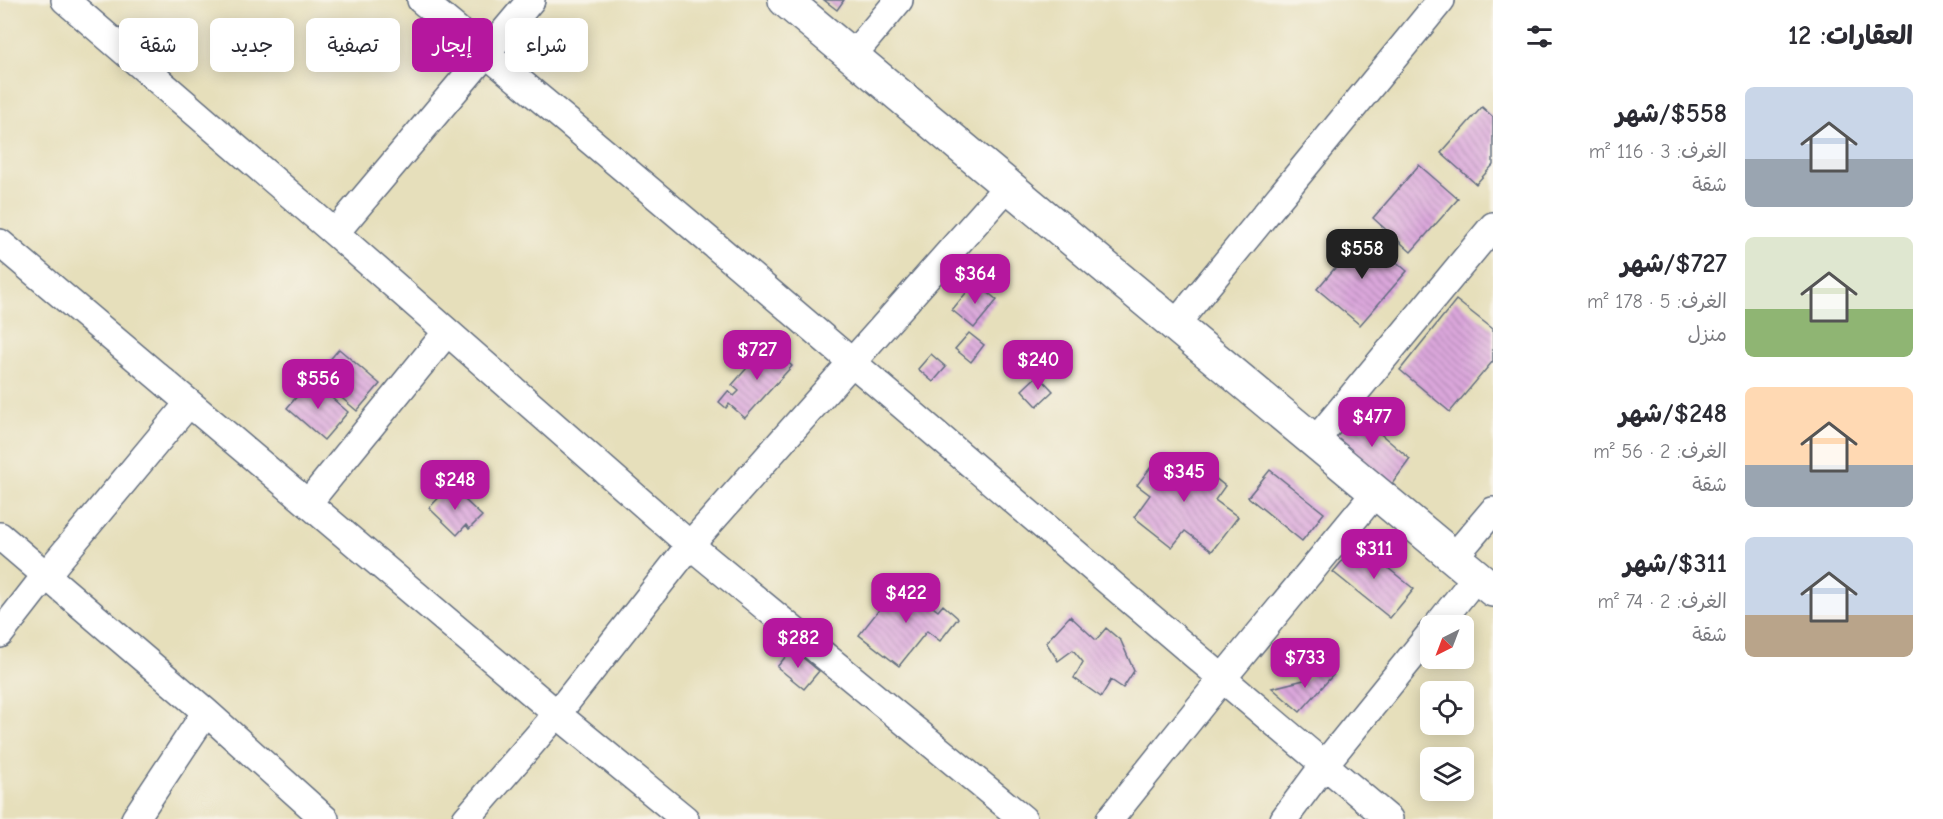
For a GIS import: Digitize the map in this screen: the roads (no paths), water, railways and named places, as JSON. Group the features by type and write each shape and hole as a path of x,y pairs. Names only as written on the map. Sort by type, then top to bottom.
{"street":[{"path":"65,0 335,233 690,545 1023,819"},
{"path":"421,0 443,18"},
{"path":"493,47 531,0"},
{"path":"785,0 1475,574"},
{"path":"852,56 898,0"},
{"path":"1175,325 1441,0"},
{"path":"493,59 853,361 1222,679 1389,819"},
{"path":"335,233 472,72"},
{"path":"466,819 557,714 690,545 1008,186"},
{"path":"1315,441 1493,226"},
{"path":"0,243 557,714 686,819"},
{"path":"308,503 447,332"},
{"path":"0,634 189,402"},
{"path":"1110,819 1376,492"},
{"path":"1445,615 1475,574 1493,511"},
{"path":"0,536 206,712 325,819"},
{"path":"1284,819 1324,765 1420,647"},
{"path":"135,819 206,712"}]}
